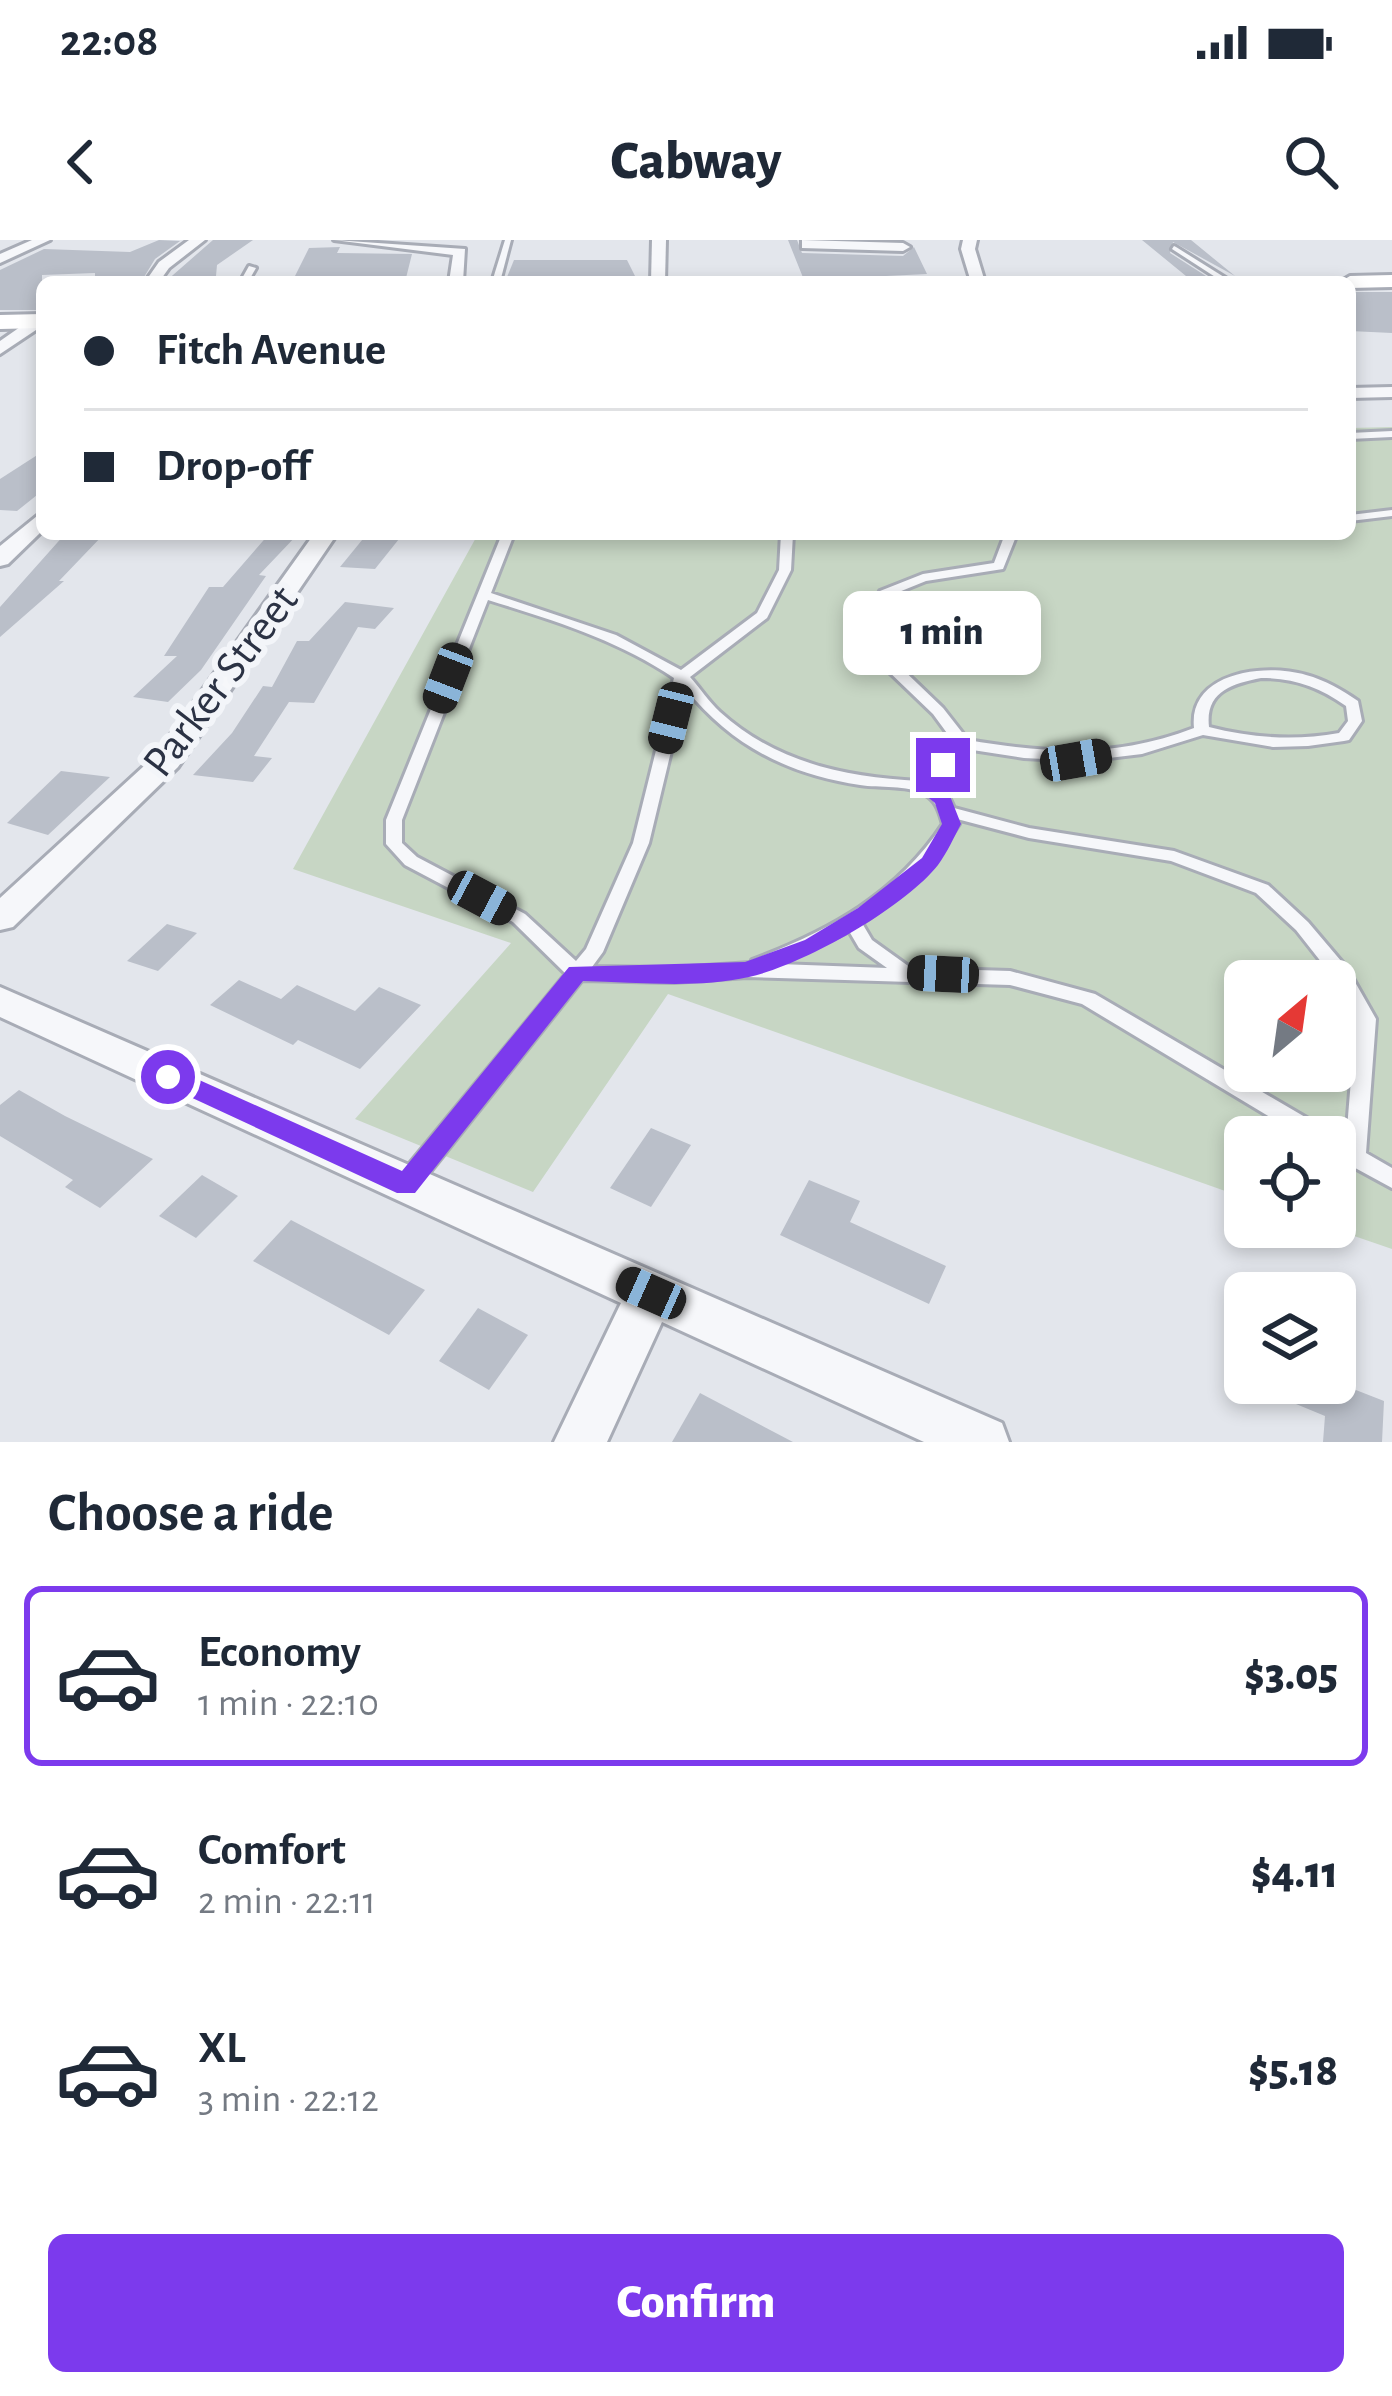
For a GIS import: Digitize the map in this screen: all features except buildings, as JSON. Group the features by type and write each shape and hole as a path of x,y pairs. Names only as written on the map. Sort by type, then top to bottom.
{"main road":[{"path":"1356,282 1392,281"},
{"path":"0,322 36,321"}],"street":[{"path":"0,259 43,240"},
{"path":"156,276 198,240"},
{"path":"341,240 461,253 457,276"},
{"path":"658,276 659,240"},
{"path":"809,240 807,245 903,247"},
{"path":"970,240 976,276"},
{"path":"443,276 445,251"},
{"path":"0,349 36,324"},
{"path":"1356,393 1392,392"},
{"path":"0,559 36,525"},
{"name":"Parker Street","path":"0,918 167,761 322,540"},
{"path":"0,1001 983,1442"},
{"path":"580,1442 651,1293"}],"lane":[{"path":"498,276 508,240"},
{"path":"1174,248 1218,276"},
{"path":"247,276 252,268"},
{"path":"1356,436 1392,434"},
{"path":"1356,517 1392,513"},
{"path":"505,540 394,820 394,844 411,861 519,917 577,973 674,975 747,970 1010,978 1088,999 1286,1116"},
{"path":"406,1185 594,952 640,843 682,676 763,615 785,570 788,540"},
{"path":"1009,540 999,566 923,578 884,594 872,620 888,663 938,711 963,744 1076,760 1147,748 1202,730 1252,741 1310,745 1345,737 1355,721 1353,704 1327,683 1289,673 1246,676 1206,697 1200,713 1202,730"},
{"path":"482,594 621,645 682,676 709,710 743,739 789,765 856,782 923,786 943,800 951,824 930,862 813,945 747,970"},
{"path":"923,786 963,744"},
{"path":"946,811 1029,832 1174,856 1262,889 1302,926 1340,973 1366,1019 1351,1116"},
{"path":"852,921 865,944 890,964 910,972"},
{"path":"1356,1158 1392,1179"}],"green space":[{"path":"1392,427 1392,1249 1356,1237 1356,1116 1224,1116 1224,1191 668,994 533,1192 355,1119 511,943 293,869 475,540 1356,540 1356,428"}],"route":[{"path":"168,1077 406,1185 577,973 674,975 747,970 813,945 866,913 930,862 951,824 943,800 923,786 943,765"}]}
